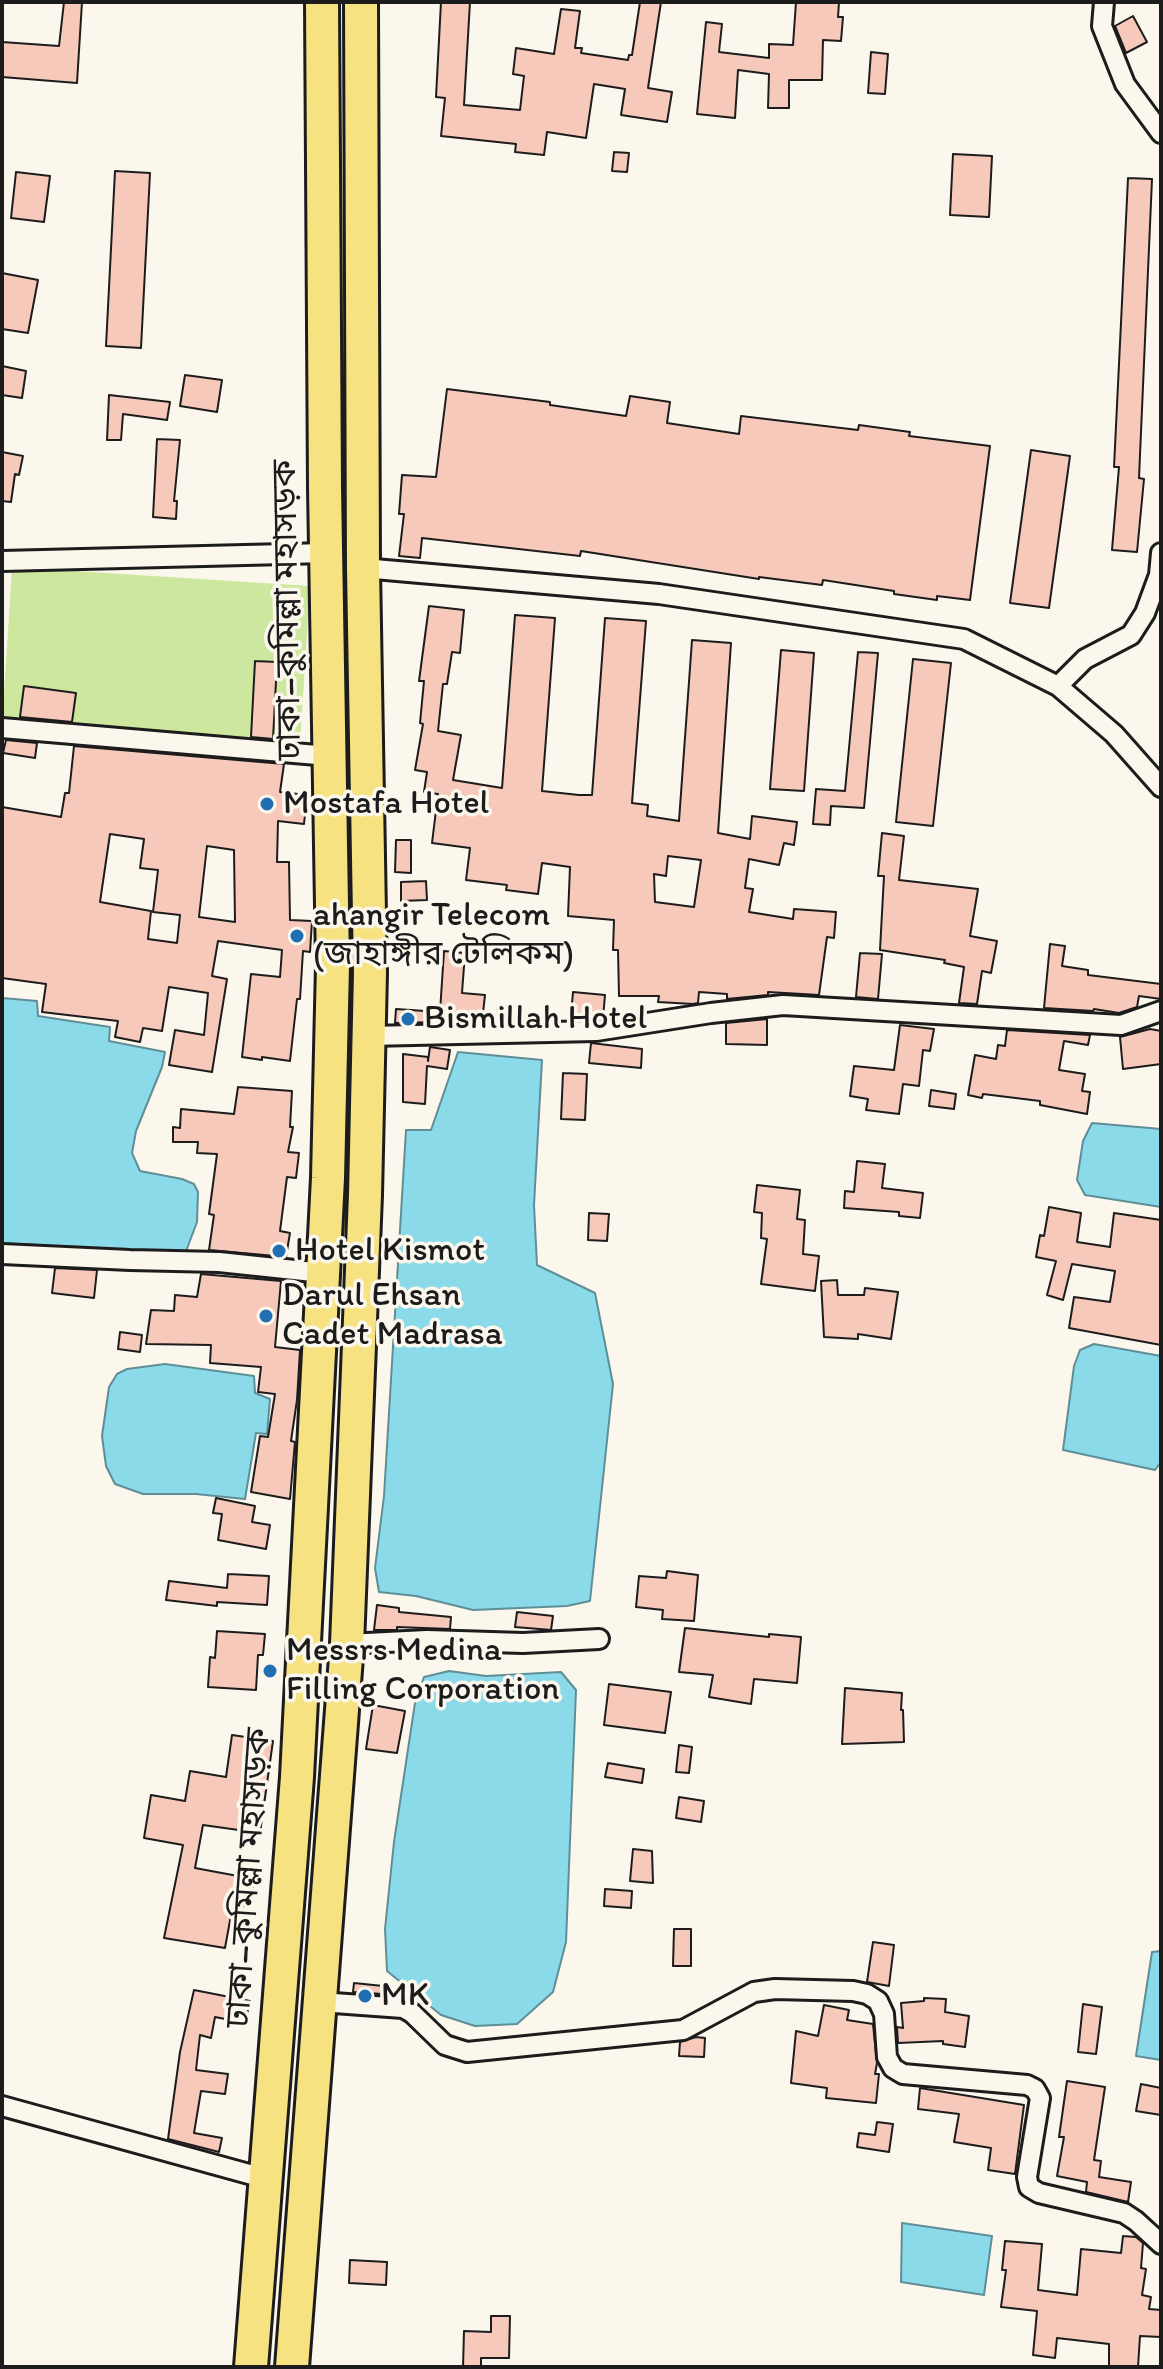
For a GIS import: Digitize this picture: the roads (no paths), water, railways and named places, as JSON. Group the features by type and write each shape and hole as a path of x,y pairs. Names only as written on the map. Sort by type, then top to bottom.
{"highway":[{"name":"ঢাকা–কুমিল্লা মহাসড়ক","path":"251,2367 297,1777 323,1273 333,965 322,2"},
{"path":"292,2367 347,1644 365,1195 368,1036 361,2"},
{"path":"297,1777 336,1777"}],"street":[{"path":"1104,2 1102,26 1125,84 1161,133"},
{"path":"2,561 326,553"},
{"path":"1058,686 1085,659 1131,635 1145,613 1159,575 1161,553"},
{"path":"363,568 659,594 964,639 1058,686 1114,734 1161,787"},
{"path":"2,728 329,756"},
{"path":"368,1036 596,1031 783,1005 1121,1025 1161,1011"},
{"path":"2,1254 219,1262 323,1273"},
{"path":"347,1644 427,1640 523,1643 599,1639"},
{"path":"320,2002 403,2008 445,2045 467,2052 683,2030 754,1992 775,1989 867,1994 878,2001 884,2014 887,2057 893,2068 903,2074 1027,2085 1035,2089 1040,2098 1027,2177 1029,2187 1039,2193 1124,2213 1161,2244"},
{"path":"2,2106 267,2179"}],"water":[{"path":"2,998 37,1001 38,1016 110,1027 109,1041 165,1052 136,1131 132,1153 140,1171 194,1184 198,1192 197,1222 185,1254 2,1243"},
{"path":"458,1052 542,1060 534,1205 537,1265 595,1293 613,1384 590,1601 567,1606 473,1610 416,1596 379,1592 375,1568 384,1496 406,1130 431,1130"},
{"path":"1092,1123 1161,1129 1161,1207 1085,1195 1077,1180 1083,1141"},
{"path":"1094,1344 1161,1356 1161,1462 1155,1470 1063,1450 1074,1366 1080,1350"},
{"path":"165,1364 254,1376 255,1393 270,1399 267,1434 256,1433 245,1499 196,1494 143,1494 115,1484 106,1466 102,1436 109,1387 117,1374 127,1369"},
{"path":"449,1671 486,1676 561,1672 576,1690 566,1942 553,1992 517,2024 475,2026 441,2015 387,1971 385,1929 394,1842 415,1703 424,1677"},
{"path":"1161,1951 1161,2060 1136,2056 1152,1952"},
{"path":"902,2223 992,2236 984,2295 901,2282"}],"place":[{"name":"Mostafa Hotel","path":"267,804"},
{"name":"ahangir Telecom (জাহাঙ্গীর টেলিকম)","path":"297,936"},
{"name":"Bismillah Hotel","path":"408,1019"},
{"name":"Hotel Kismot","path":"279,1251"},
{"name":"Darul Ehsan Cadet Madrasa","path":"266,1316"},
{"name":"Messrs Medina Filling Corporation","path":"270,1671"},
{"name":"MK","path":"365,1996"}]}
